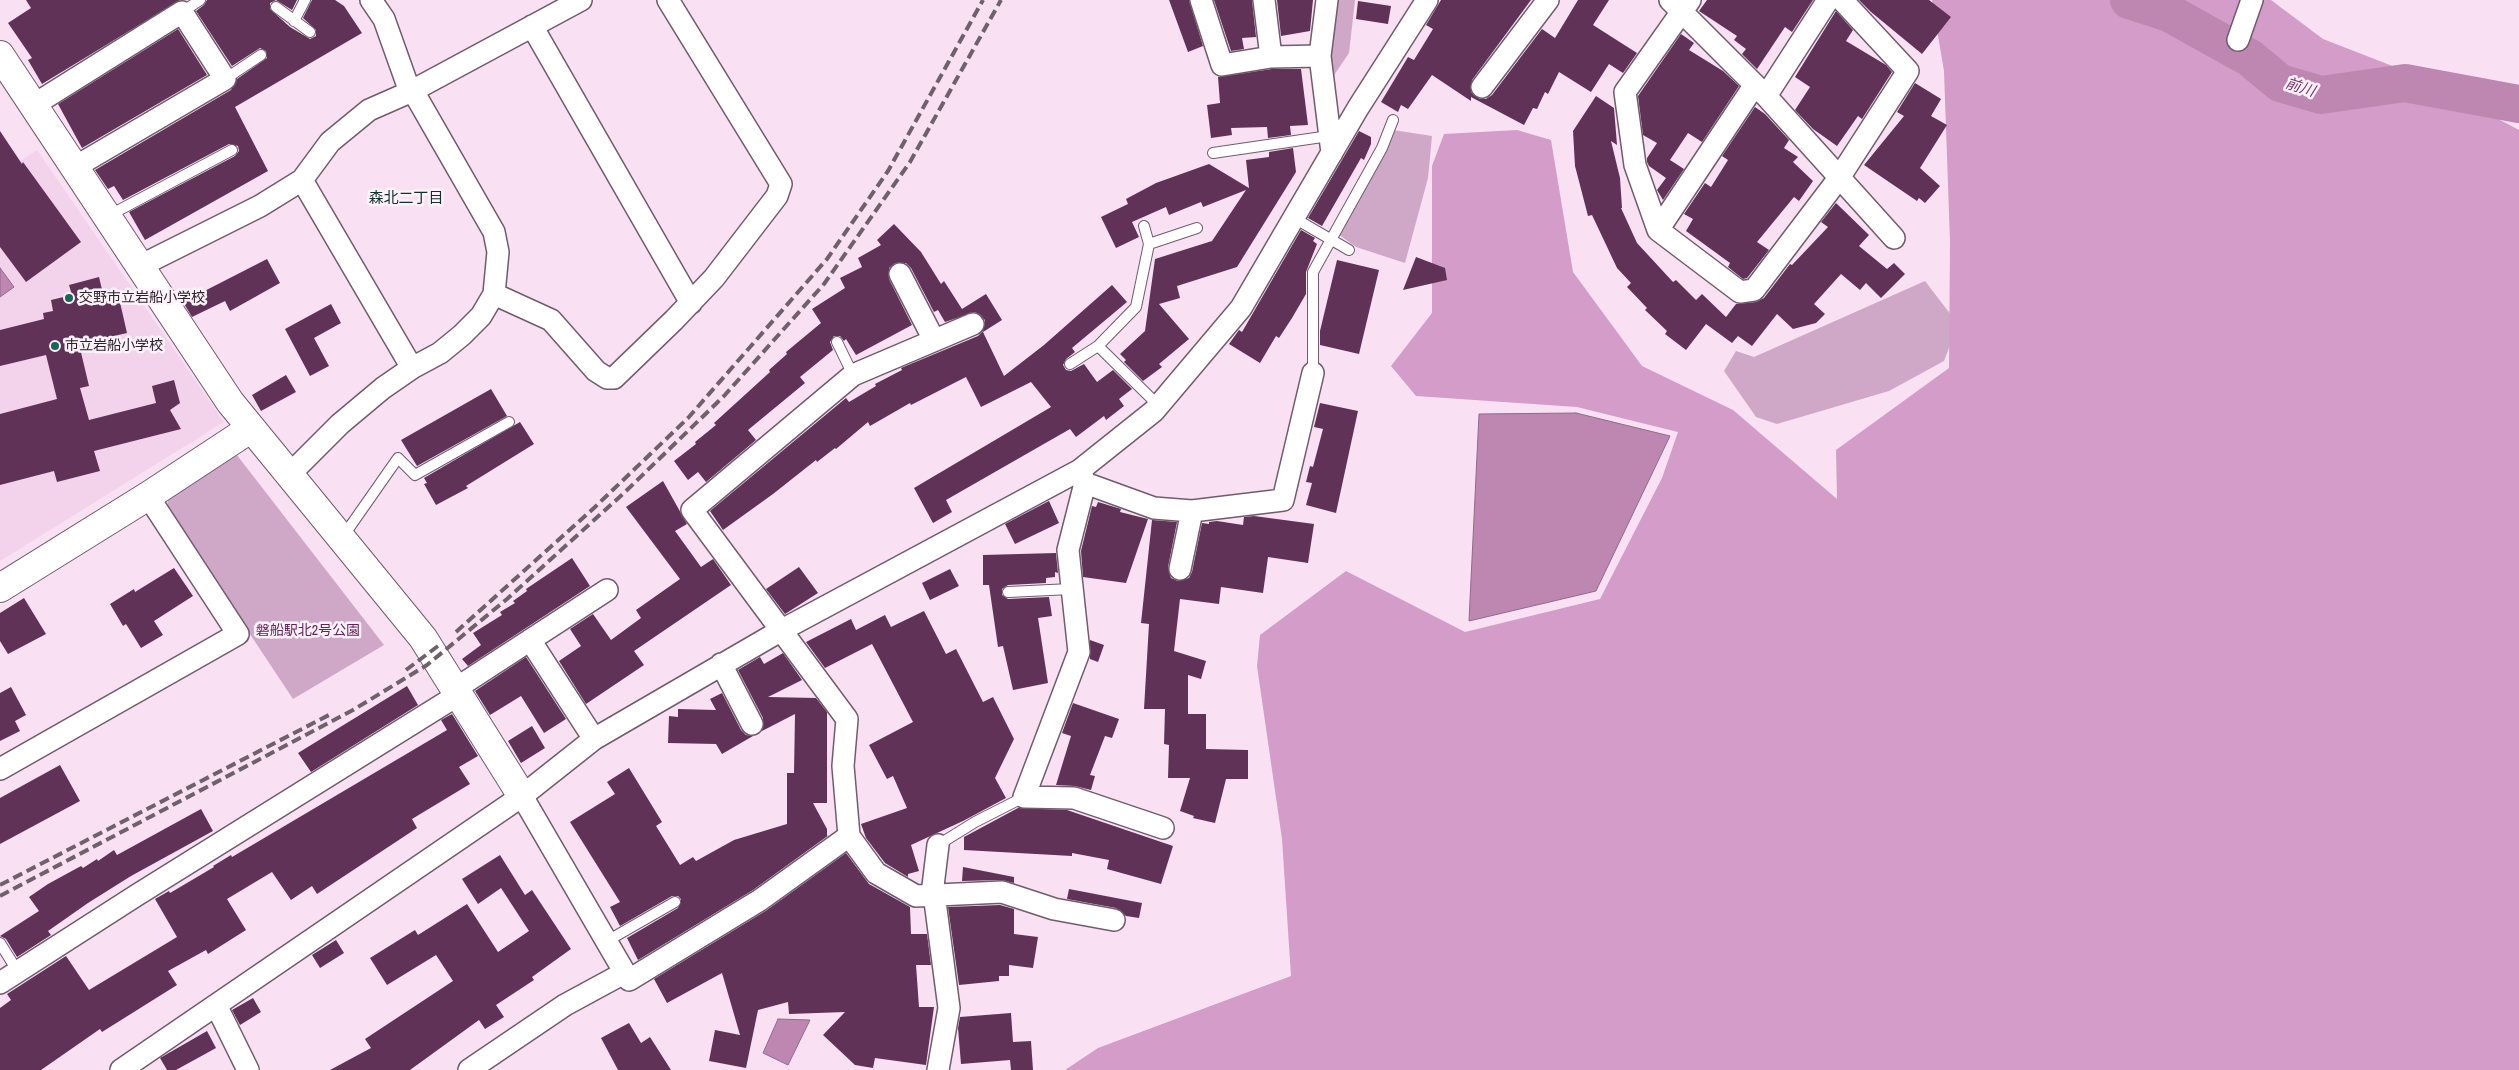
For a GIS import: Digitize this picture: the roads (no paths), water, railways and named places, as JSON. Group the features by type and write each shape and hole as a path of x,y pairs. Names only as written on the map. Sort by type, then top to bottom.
{"street":[{"path":"289,475 340,424 412,368 440,353 462,335 481,316 494,294 498,252 494,232 411,91 384,19 371,0"},
{"path":"140,266 260,206 302,180 330,142 369,110 411,91 581,0"},
{"path":"494,294 551,320 596,371 607,378 614,378 714,278 777,196 781,184 668,0"},
{"path":"1201,0 1222,64 1271,57 1320,56"},
{"path":"1264,0 1271,57"},
{"path":"1326,0 1320,56 1331,145"},
{"path":"121,1070 522,796 594,739 780,631 1082,476 1159,406 1241,308 1294,218 1331,145 1427,0"},
{"path":"1482,87 1548,0"},
{"path":"1658,230 1828,0"},
{"path":"1842,0 1908,72 1839,178 1754,290 1740,292 1658,230 1635,165 1625,92 1680,4 1760,91 1839,178 1894,238"},
{"path":"2238,40 2252,0"},
{"path":"32,106 182,12 225,80 75,167"},
{"path":"532,26 691,303"},
{"path":"1,58 250,429 423,638 522,796 629,980 760,900 849,836"},
{"path":"302,180 412,368"},
{"path":"900,274 934,340"},
{"path":"973,324 854,374 692,510 780,631 848,719 843,766 849,836 876,873 916,896 1002,892 1054,909 1114,920"},
{"path":"1082,476 1154,508 1192,511 1283,500 1314,373"},
{"path":"0,588 148,496 250,429"},
{"path":"1082,476 1068,550 1079,652 1024,797 1074,798 1163,828"},
{"path":"0,769 238,634 148,496"},
{"path":"1180,569 1192,511"},
{"path":"0,983 457,692 530,640 607,590"},
{"path":"530,640 594,739"},
{"path":"721,664 752,724"},
{"path":"938,845 934,894 949,1008 938,1070"},
{"path":"469,1070 565,1004 624,973"},
{"path":"216,1005 248,1070"}],"lane":[{"path":"182,12 200,0"},
{"path":"294,20 305,0"},
{"path":"276,7 310,32"},
{"path":"225,80 261,54"},
{"path":"1314,373 1314,272 1382,148 1393,120"},
{"path":"1213,153 1331,145"},
{"path":"108,216 232,150"},
{"path":"1294,218 1349,250"},
{"path":"1070,364 1098,346 1136,307 1149,244 1144,226"},
{"path":"1149,244 1197,228"},
{"path":"837,342 854,374"},
{"path":"1098,346 1159,406"},
{"path":"341,538 398,458 415,475 509,422"},
{"path":"1008,592 1071,589"},
{"path":"938,845 975,822 1024,797"},
{"path":"606,941 675,902"},
{"path":"0,943 18,972"}],"waterway":[{"name":"前川","path":"2129,0 2169,13 2250,58 2280,83 2321,95 2405,83 2519,104"}],"railway":[{"path":"456,632 595,507 688,418 827,259 888,171 983,0"},
{"path":"0,896 353,710 427,665 507,599 625,492 724,396 824,284 910,162 1001,0"},
{"path":"406,670 438,646"},
{"path":"0,885 329,715"}],"place":[{"name":"交野市立岩船小学校","path":"69,298"},
{"name":"市立岩船小学校","path":"55,346"}],"district":[{"name":"森北二丁目","path":"406,199"}],"park label":[{"name":"磐船駅北2号公園","path":"308,631"}]}
